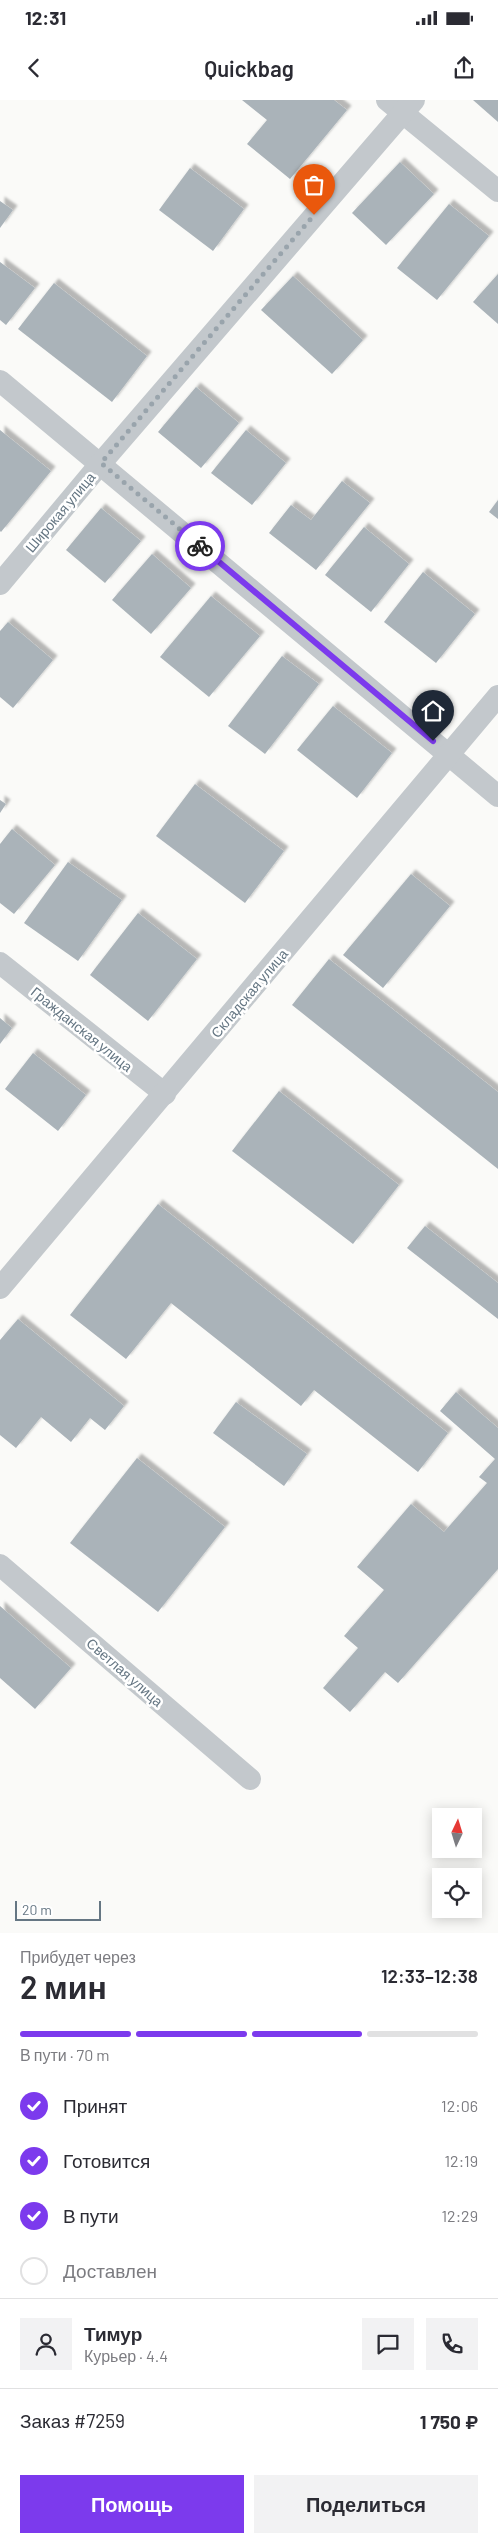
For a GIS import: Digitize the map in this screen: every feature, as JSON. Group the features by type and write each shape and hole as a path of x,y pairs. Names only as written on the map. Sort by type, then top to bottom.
{"street":[{"path":"401,104 498,192"},
{"name":"Широкая улица","path":"0,584 401,104"},
{"path":"0,381 101,463 498,796"},
{"name":"Складская улица","path":"0,1288 498,696"},
{"name":"Гражданская улица","path":"0,963 165,1094"},
{"name":"Светлая улица","path":"0,1565 250,1779"}],"building":[{"path":"242,100 334,100 347,110 290,179 247,144 267,120"},
{"path":"473,100 498,100 498,122"},
{"path":"400,162 434,194 386,245 352,213"},
{"path":"190,168 244,209 213,251 159,210"},
{"path":"0,201 13,210 0,228"},
{"path":"449,204 489,236 437,300 397,268"},
{"path":"0,262 35,288 6,325 0,320"},
{"path":"498,274 498,324 473,302"},
{"path":"293,276 363,340 332,374 261,310"},
{"path":"54,283 147,356 112,402 18,329"},
{"path":"196,387 239,423 201,468 158,432"},
{"path":"0,430 51,471 1,532 0,531"},
{"path":"246,430 286,463 252,505 211,473"},
{"path":"342,481 370,503 316,570 269,533 291,505 311,520"},
{"path":"498,500 498,519 489,512"},
{"path":"101,508 141,541 105,583 66,550"},
{"path":"364,527 409,564 371,612 325,575"},
{"path":"152,554 191,588 151,634 112,600"},
{"path":"423,572 475,614 436,663 384,622"},
{"path":"211,596 260,636 209,697 160,657"},
{"path":"8,622 53,660 13,708 0,697 0,631"},
{"path":"282,656 319,684 265,754 228,726"},
{"path":"333,706 392,753 357,798 297,750"},
{"path":"195,784 284,851 245,903 156,836"},
{"path":"0,800 6,804 0,813"},
{"path":"12,829 55,865 14,914 0,903 0,844"},
{"path":"68,862 122,900 78,961 24,923"},
{"path":"411,874 450,906 383,988 343,955"},
{"path":"138,913 197,959 148,1021 90,975"},
{"path":"329,959 498,1092 498,1169 292,1005"},
{"path":"0,1018 12,1028 0,1044"},
{"path":"33,1053 86,1095 58,1131 5,1089"},
{"path":"279,1091 399,1185 353,1244 232,1151"},
{"path":"158,1204 448,1433 418,1472 314,1390 301,1406 171,1303 126,1359 70,1315"},
{"path":"425,1226 498,1283 498,1319 407,1248"},
{"path":"18,1319 124,1406 105,1430 90,1418 71,1442 41,1417 16,1448 0,1435 0,1340"},
{"path":"456,1392 498,1428 498,1569 398,1683 385,1672 350,1712 323,1688 358,1648 344,1636 384,1590 357,1567 411,1504 444,1532 487,1483 479,1477 495,1459 440,1411"},
{"path":"236,1402 307,1454 284,1486 213,1433"},
{"path":"137,1458 225,1527 158,1612 70,1543"},
{"path":"0,1606 71,1668 35,1709 0,1678"}],"way so far":[{"path":"200,546 101,463 314,215"}],"route":[{"path":"200,546 433,741"}]}
